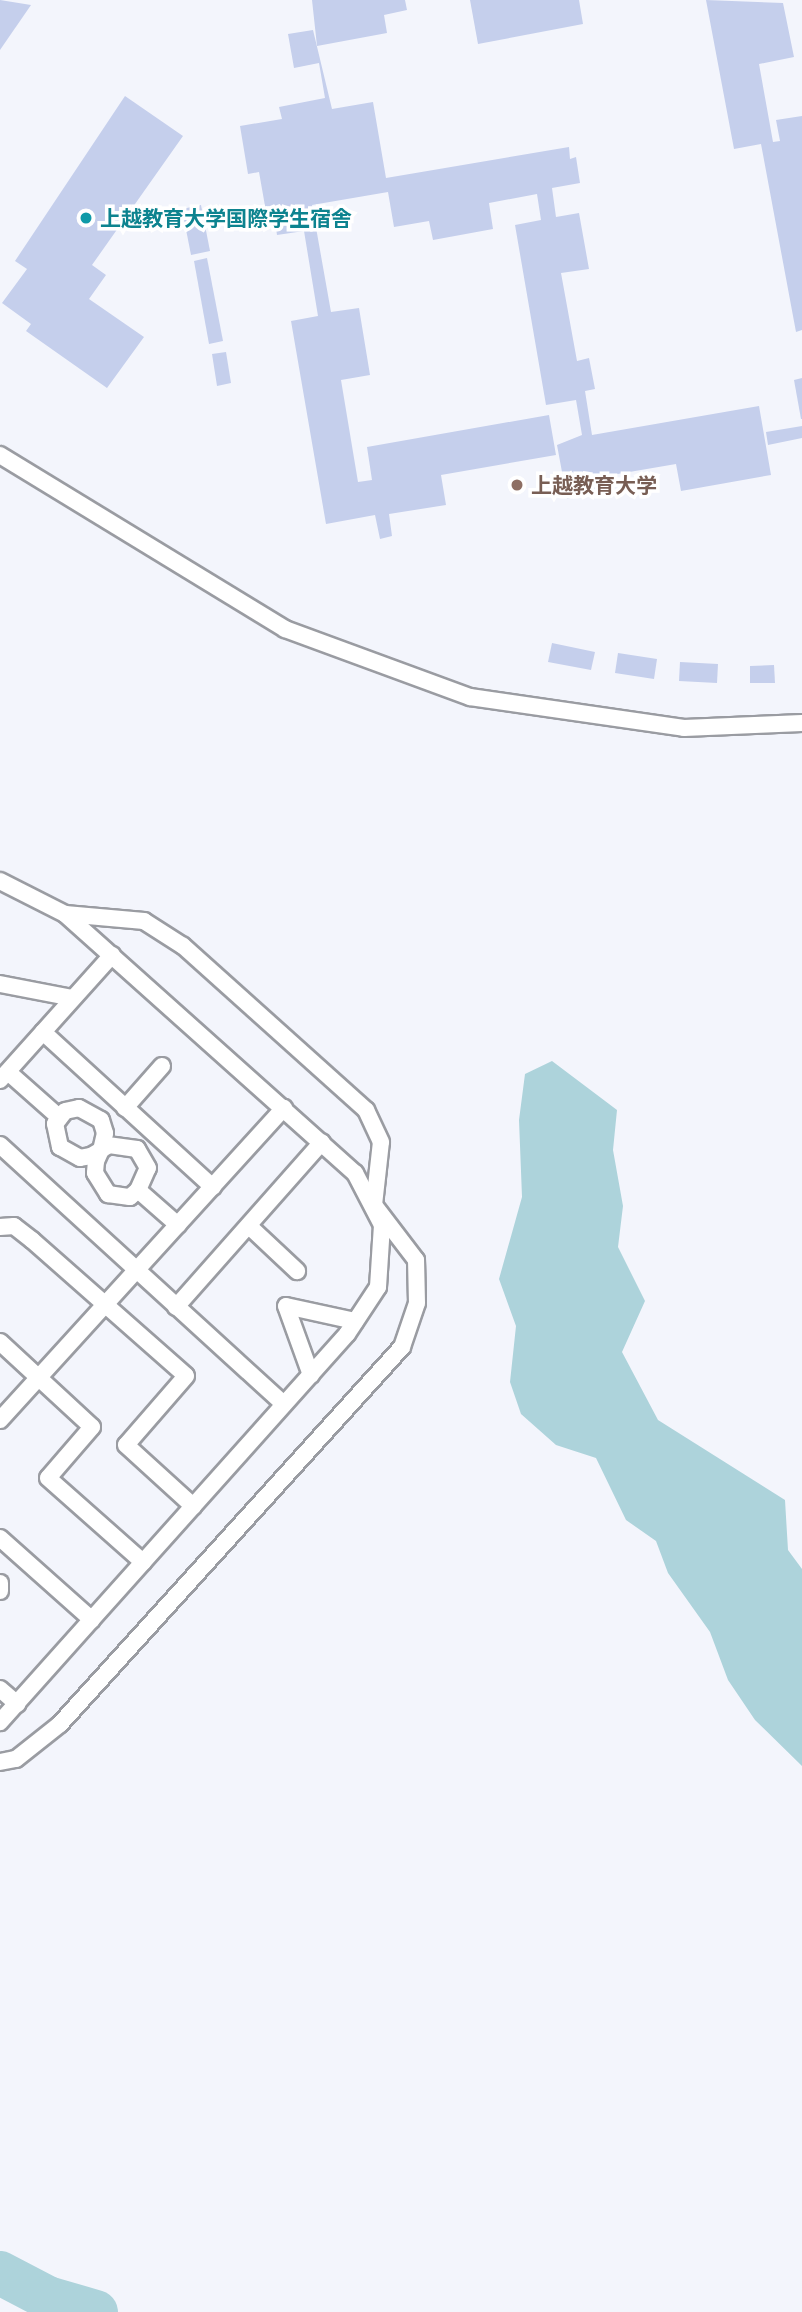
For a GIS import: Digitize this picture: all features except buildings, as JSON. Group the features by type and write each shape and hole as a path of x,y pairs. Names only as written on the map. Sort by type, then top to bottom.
{"lane":[{"path":"0,455 285,629 470,697 684,728 802,723"},
{"path":"0,881 65,914 355,1172 374,1205 416,1260 417,1303 402,1347 60,1724 16,1759 0,1762"},
{"path":"0,1722 310,1375 355,1321 378,1287 382,1225 374,1205 381,1142 366,1110 183,946 144,921 65,914"},
{"path":"60,1118 4,1076 112,955"},
{"path":"0,984 73,998"},
{"path":"43,1032 212,1187"},
{"path":"125,1108 162,1066"},
{"path":"0,1420 284,1108"},
{"path":"101,1150 94,1173 108,1194 130,1196 138,1189 148,1168 137,1149 119,1143 101,1150 80,1158 69,1155 54,1137 65,1111 90,1111 105,1133 101,1150"},
{"path":"176,1307 322,1142"},
{"path":"0,1145 284,1404"},
{"path":"138,1189 178,1224"},
{"path":"0,1227 14,1226 186,1376 126,1445 193,1506"},
{"path":"248,1226 297,1271"},
{"path":"310,1375 286,1306 355,1321"},
{"path":"0,1342 92,1427 48,1478 143,1562"},
{"path":"0,1538 92,1620"},
{"path":"0,1583 0,1591"},
{"path":"0,1689 17,1704"}],"water":[{"path":"552,1061 617,1110 613,1150 623,1206 618,1247 645,1301 622,1352 658,1420 785,1500 788,1550 802,1569 802,1766 755,1720 728,1680 710,1632 668,1573 656,1541 626,1520 596,1458 556,1445 521,1414 510,1382 516,1326 499,1279 522,1197 519,1120 525,1074"}],"waterway":[{"path":"0,2273 48,2298 96,2312"}],"place":[{"name":"上越教育大学国際学生宿舎","path":"86,218"},
{"name":"上越教育大学","path":"517,485"}]}
